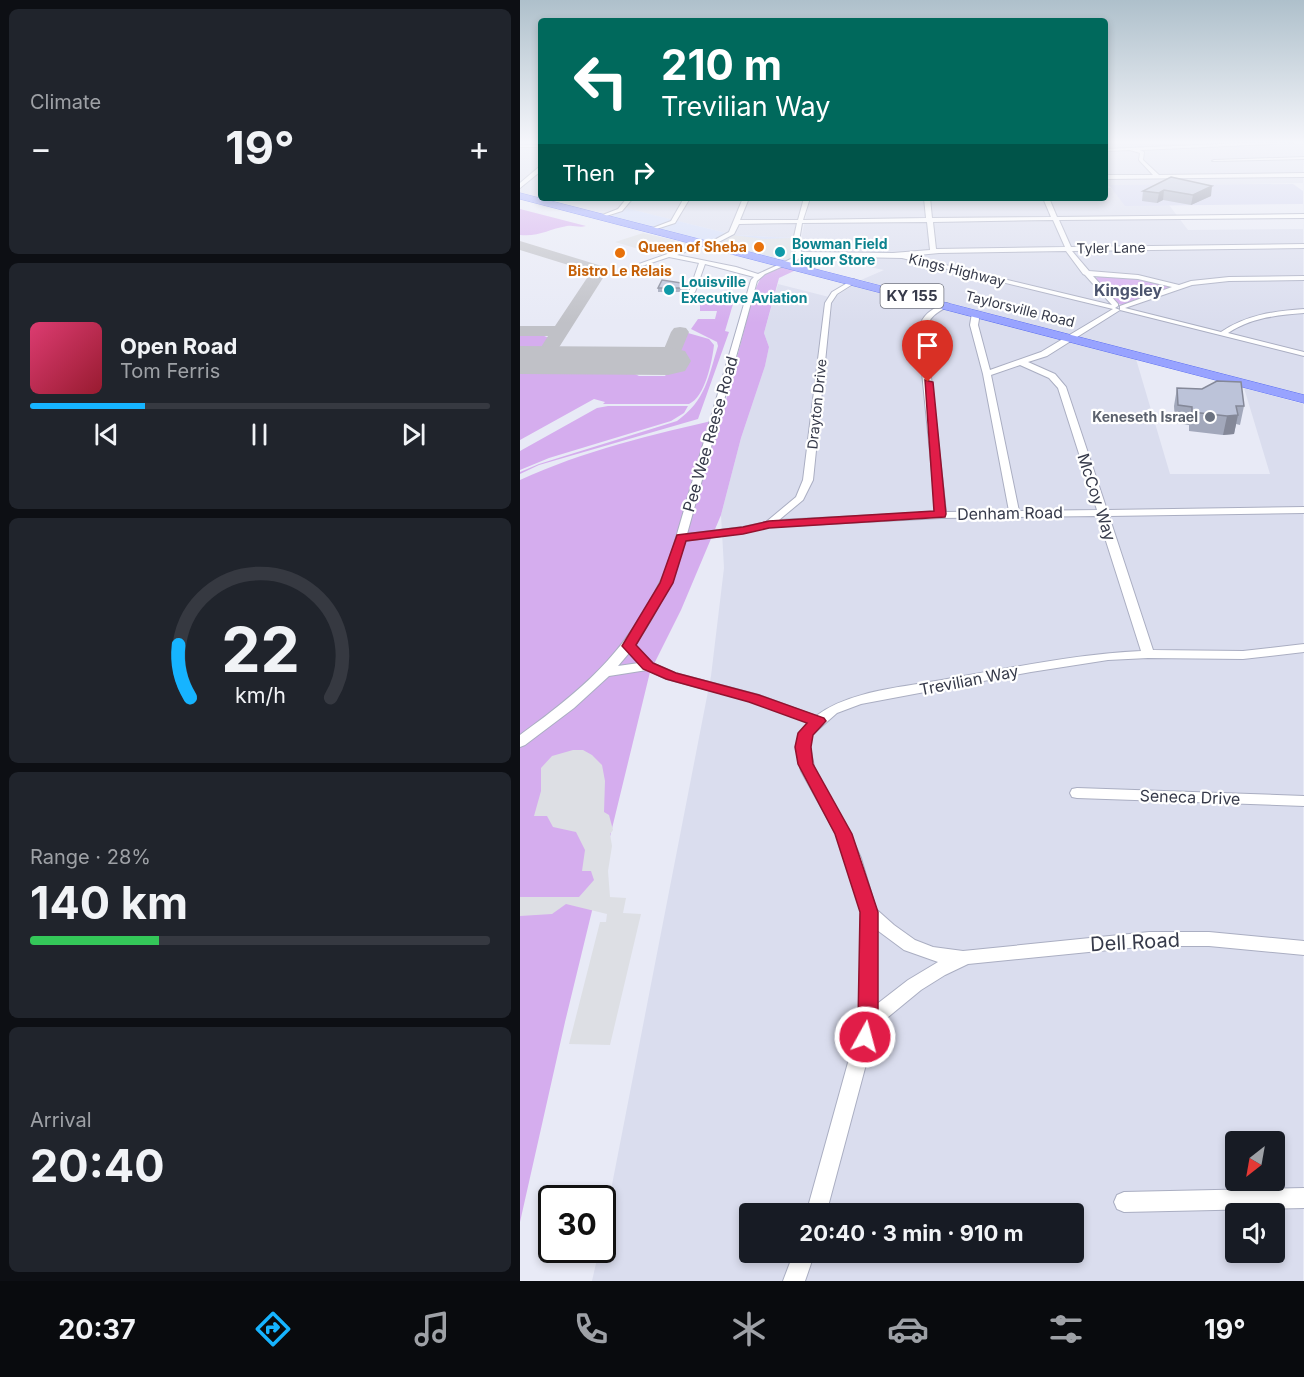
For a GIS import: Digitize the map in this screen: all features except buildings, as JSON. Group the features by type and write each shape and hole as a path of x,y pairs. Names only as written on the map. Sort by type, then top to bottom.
{"main road":[{"name":"Taylorsville Road","path":"545,203 1072,337 1303,399"}],"street":[{"path":"602,217 620,210 626,203"},
{"path":"652,230 673,222 684,203"},
{"path":"642,264 730,234 744,203"},
{"path":"669,255 758,276 795,259 799,254 796,245 806,203"},
{"path":"927,203 932,251"},
{"path":"1048,203 1068,249 1118,308"},
{"path":"736,222 1303,216"},
{"name":"Tyler Lane","path":"894,255 932,251 1303,246"},
{"name":"Kings Highway","path":"799,254 894,255 1303,354"},
{"path":"918,254 922,261"},
{"path":"692,292 702,264"},
{"path":"1091,275 1138,277 1179,286"},
{"name":"Pee Wee Reese Road","path":"520,742 573,704 606,672 629,646 666,583 681,538 754,280 758,276"},
{"path":"987,374 1044,354 1118,308 1179,286 1216,280 1303,278"},
{"name":"Drayton Drive","path":"769,524 800,498 806,486 812,458 828,303 834,292 854,281"},
{"path":"940,514 922,332 924,321 929,315 947,305"},
{"path":"1222,334 1232,326 1258,317 1303,311"},
{"path":"976,313 974,325 987,374 1014,513"},
{"name":"McCoy Way","path":"1020,363 1052,376 1061,384 1148,654"},
{"name":"Denham Road","path":"681,538 743,530 769,524 940,514 1303,510"},
{"path":"629,646 648,666 682,680 754,698 818,721 806,733 803,747 806,764 843,834 869,912 868,1023 819,1203"},
{"name":"Trevilian Way","path":"818,721 832,710 867,698 1071,661 1148,654 1243,655 1303,648"},
{"path":"606,672 648,666"},
{"name":"Seneca Drive","path":"1077,793 1303,801"},
{"name":"Dell Road","path":"869,912 891,934 911,945 941,956 967,957 1149,939 1220,940 1303,948"},
{"name":"Dell Road","path":"868,1023 906,990 946,965 967,957"},
{"path":"1124,1202 1303,1198"},
{"path":"794,1281 801,1263"}],"shaded area":[{"path":"554,203 802,203 795,238 734,235 621,207 604,216"},
{"name":"Kingsley","path":"809,203 1124,203 1126,205 1169,205 1188,230 1303,229 1303,396 861,280 884,270 833,260 834,254 802,252 799,248"},
{"path":"1123,203 1303,203 1303,204 1125,206"},
{"path":"626,208 734,235 795,238 793,257 791,260 782,260 610,217"},
{"path":"520,209 586,226 567,226 538,234 520,235"},
{"path":"643,233 699,246 669,258 615,242"},
{"path":"734,235 763,239 791,238 793,256 791,259 784,259 717,244"},
{"path":"782,267 796,270 779,278 764,333 769,347 765,366 741,438 721,515 681,610 650,672 565,1022 520,1222 520,480 593,452 721,419 754,292 762,275"},
{"path":"1100,276 1137,278 1174,287 1122,305 1117,303 1093,279"},
{"path":"778,284 833,298 855,284 969,315 1014,515 1017,509 977,317 1136,359 1170,474 1270,474 1244,388 1303,404 1303,1281 592,1281 596,1263 616,1263 616,1185 612,1185 711,676 724,568 721,515 741,438 769,347 764,333"},
{"path":"710,294 736,294 725,331 729,332 698,419 539,465 520,474 539,464 677,421 687,413 705,388 718,346 717,342 691,329 698,319 715,319 717,311 700,311 700,305 692,301 694,297"},
{"path":"688,333 709,339 714,345 703,387 695,400 689,404 603,404 605,402 594,399 520,440 520,366 619,366 639,376 665,376 683,362 684,358 677,352"},
{"path":"520,334 542,335 549,338 549,341 541,350 520,356"},
{"path":"688,406 684,413 671,421 549,458 520,470 520,451 597,408"},
{"path":"573,750 583,750 602,765 605,781 604,812 609,815 613,830 610,834 612,846 608,871 610,897 626,898 623,913 641,914 610,1045 569,1044 600,922 606,922 607,914 566,904 552,914 520,916 520,897 579,897 594,880 591,871 582,871 585,850 576,832 553,827 547,816 534,816 541,791 541,768 552,756"}],"taxiway":[{"path":"520,245 600,270 561,331"},
{"path":"520,331 561,331"},
{"path":"542,360 561,331"},
{"path":"668,361 680,332"}],"runway":[{"path":"520,360 668,361"}],"place":[{"name":"Queen of Sheba","path":"759,247"},
{"name":"Bowman Field Liquor Store","path":"780,252"},
{"name":"Bistro Le Relais","path":"620,253"},
{"name":"Louisville Executive Aviation","path":"669,290"},
{"name":"Keneseth Israel","path":"1210,417"}],"district":[{"name":"Kingsley","path":"1128,290"}],"route":[{"path":"865,1037 868,1023 869,912 853,858 843,834 806,764 803,747 806,733 818,721 754,698 671,676 648,666 629,646 666,583 681,538 743,530 769,524 940,514 928,382"}]}
